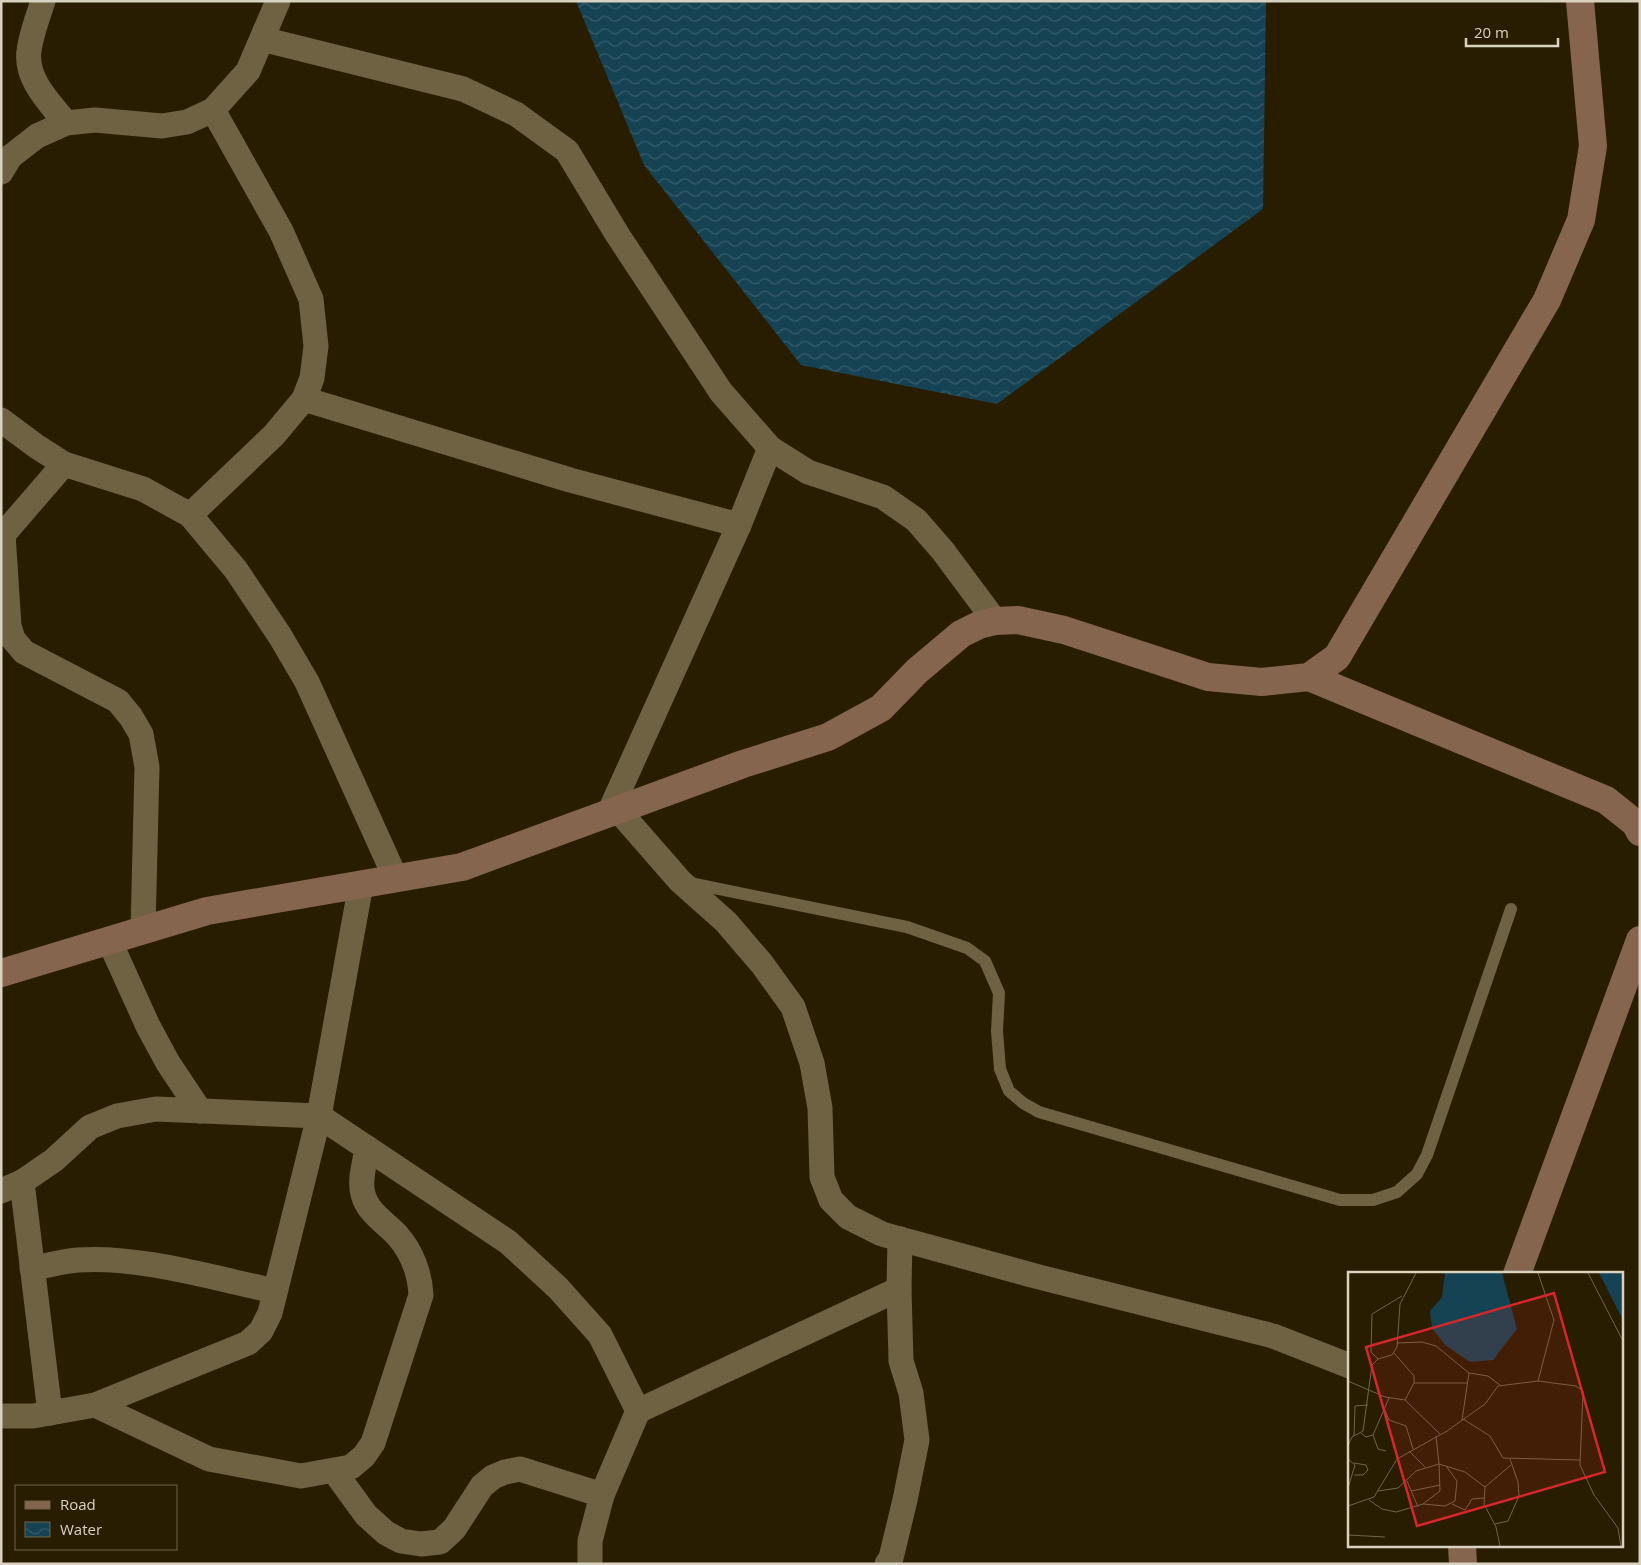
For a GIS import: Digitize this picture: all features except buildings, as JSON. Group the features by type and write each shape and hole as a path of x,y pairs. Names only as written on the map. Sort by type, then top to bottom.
{"street":[{"path":"43,1 29,52 31,71 39,88 66,123"},
{"path":"1,172 10,157 37,136 66,123 94,120 162,126 187,122 213,110 248,71 278,1"},
{"path":"1,973 206,910 462,867 743,764 828,737 881,708 916,670 960,634 995,621 1018,620 1064,630 1208,677 1262,682 1308,677 1337,657 1547,300 1581,220 1593,146 1580,1"},
{"path":"262,39 463,90 516,114 567,151 617,234 722,392 770,448 808,472 883,497 916,520 943,551 995,621"},
{"path":"190,515 274,435 304,399 312,378 316,346 312,299 282,231 213,110"},
{"path":"304,399 570,480 739,525"},
{"path":"1,420 64,464 142,489 190,515 236,570 280,636 307,682 396,878"},
{"path":"613,812 739,525 770,448"},
{"path":"64,464 2,536 9,626 13,638 24,652 118,701 131,717 141,734 147,767 143,930"},
{"path":"1308,677 1606,800 1635,823 1640,832"},
{"path":"613,812 680,881 726,922 762,964 793,1007 812,1063 820,1108 822,1177 831,1200 848,1217 882,1234 1039,1277 1273,1336 1348,1365"},
{"path":"1,1416 33,1416 95,1405 248,1343 261,1331 270,1312 319,1116 362,884"},
{"path":"109,940 148,1026 168,1063 200,1111"},
{"path":"1518,1272 1640,940"},
{"path":"50,1413 32,1268 11,1187 54,1160 90,1127 117,1116 156,1109 319,1116 508,1242 558,1288 600,1335 638,1411"},
{"path":"95,1405 209,1459 301,1476 351,1467 364,1456 373,1444 422,1295 421,1281 413,1260 398,1236 373,1212 363,1196 362,1184 366,1148"},
{"path":"887,1564 891,1558 903,1510 917,1440 910,1393 901,1361 900,1239"},
{"path":"32,1268 77,1260 110,1260 157,1266 275,1291"},
{"path":"590,1564 590,1541 602,1495 638,1411 899,1289"},
{"path":"334,1471 366,1515 386,1534 401,1541 421,1544 440,1542 454,1529 482,1486 493,1477 505,1472 520,1469 602,1495"},
{"path":"1462,1548 1463,1564"}],"lane":[{"path":"680,881 907,927 967,948 985,961 999,993 997,1031 1000,1069 1009,1091 1023,1103 1039,1112 1340,1200 1373,1200 1397,1192 1417,1174 1427,1155 1511,909"}],"water":[{"path":"576,1 1266,1 1263,209 997,404 801,365 644,165"}]}
